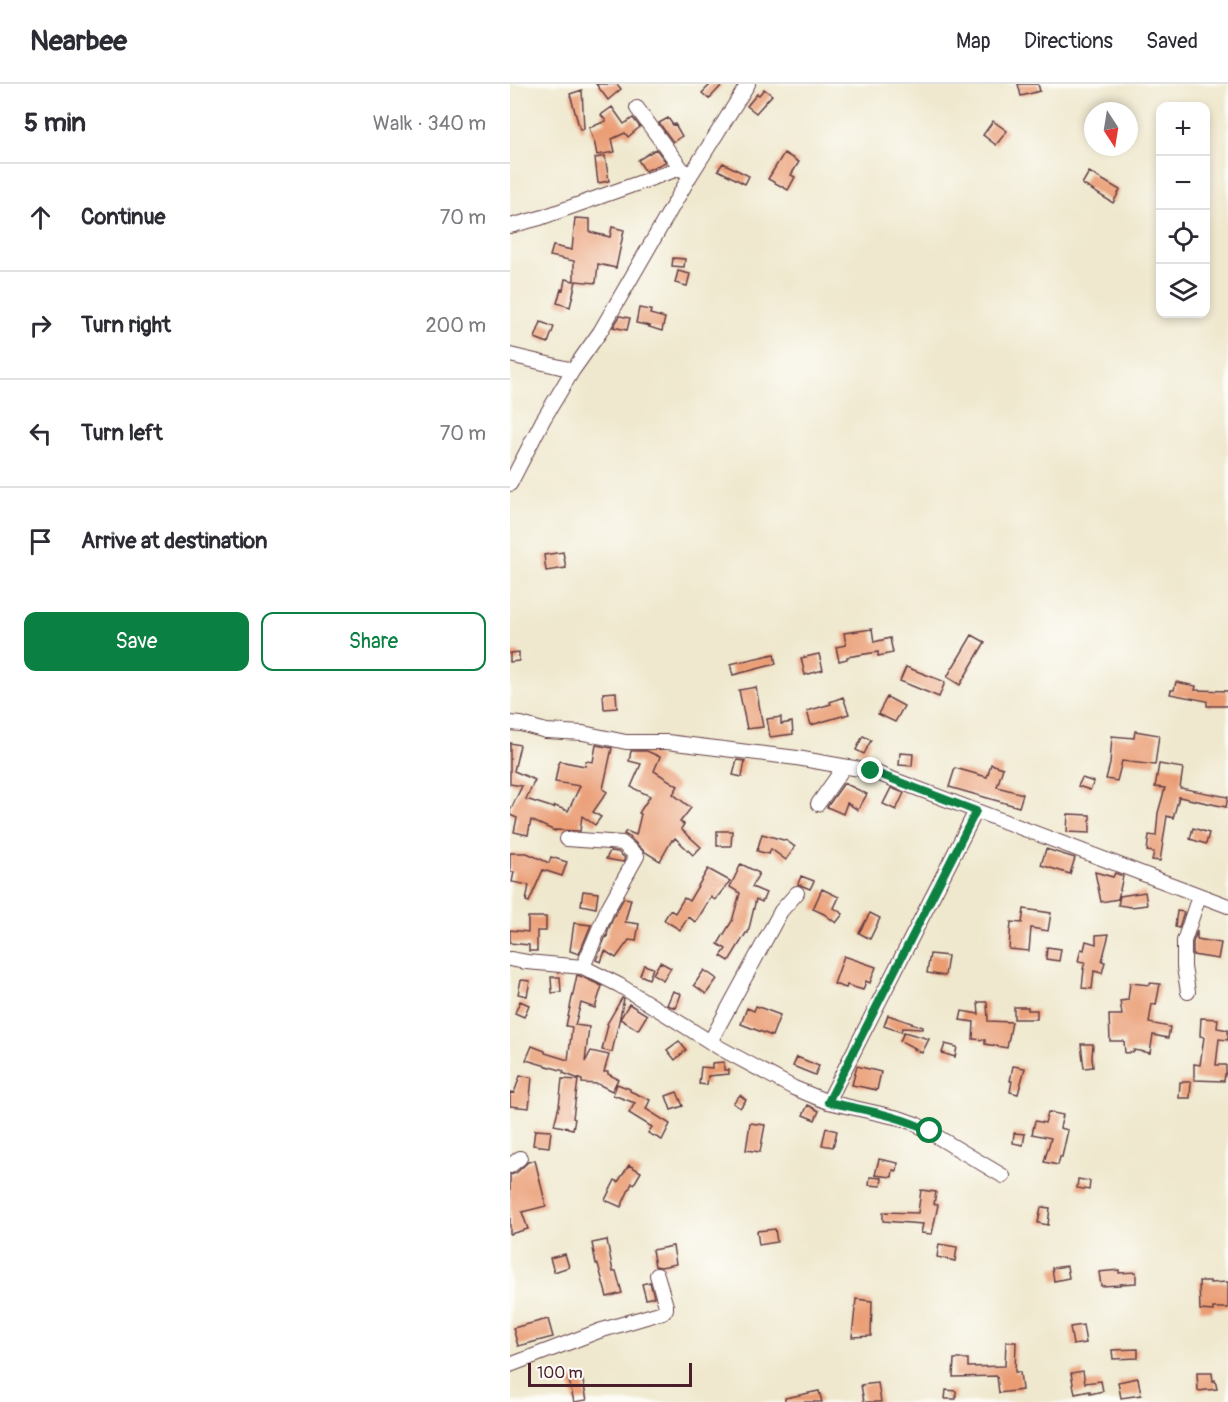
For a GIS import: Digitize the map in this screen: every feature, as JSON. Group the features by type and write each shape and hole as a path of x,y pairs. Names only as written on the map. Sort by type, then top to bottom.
{"street":[{"path":"510,484 543,420 573,370 600,332 685,172 748,84"},
{"path":"638,108 685,172"},
{"path":"510,226 685,172"},
{"path":"510,355 573,370"},
{"path":"510,723 546,731 583,733 626,742 667,742 797,758 871,771 1228,906"},
{"path":"818,804 844,767"},
{"path":"828,1102 976,811"},
{"path":"567,839 622,843 637,856 607,910 583,967"},
{"path":"710,1042 782,912 796,893"},
{"path":"1188,992 1184,966 1184,942 1199,896"},
{"path":"510,959 583,967 619,986 710,1042 795,1088 828,1102 916,1124 1003,1176"},
{"path":"510,1365 599,1331 663,1312 666,1306 657,1275"}],"building":[{"path":"596,84 617,84 621,89 608,100"},
{"path":"711,84 723,84 709,99 702,93"},
{"path":"1018,84 1038,84 1040,91 1021,96"},
{"path":"764,89 772,95 756,113 747,106"},
{"path":"582,90 584,129 580,130 570,94"},
{"path":"612,107 624,124 633,118 640,127 628,137 625,133 612,139 615,152 597,155 589,128 606,121 601,115"},
{"path":"668,118 673,125 675,124 682,136 673,142 659,123"},
{"path":"993,121 1007,131 996,145 983,135"},
{"path":"656,149 666,162 645,171 638,160"},
{"path":"784,153 799,162 791,175 795,177 788,190 768,179"},
{"path":"605,156 609,181 598,183 595,158"},
{"path":"723,163 749,176 745,184 718,170"},
{"path":"1089,172 1120,190 1113,203 1082,184"},
{"path":"575,218 590,219 590,232 610,237 612,227 624,230 616,268 598,264 596,283 576,281 570,307 557,303 565,279 574,281 574,261 550,256 553,246 572,250"},
{"path":"673,258 685,259 684,267 672,266"},
{"path":"678,271 690,274 687,286 675,283"},
{"path":"639,308 651,310 650,314 665,318 662,331 636,323"},
{"path":"620,316 630,318 627,330 613,327"},
{"path":"541,322 554,327 548,343 535,338"},
{"path":"563,552 566,568 546,571 544,555"},
{"path":"872,629 874,642 890,638 893,653 878,656 878,652 847,657 839,661 836,647 846,645 844,633"},
{"path":"972,635 985,642 960,685 947,677"},
{"path":"519,652 519,661 510,662 510,653"},
{"path":"774,654 776,664 733,675 730,664"},
{"path":"819,654 823,670 805,675 801,658"},
{"path":"906,667 945,682 939,697 900,681"},
{"path":"1176,682 1196,686 1195,690 1228,691 1228,706 1207,706 1207,701 1170,694"},
{"path":"756,687 763,727 747,729 739,690"},
{"path":"616,692 617,708 604,709 603,693"},
{"path":"843,697 849,714 811,725 807,711 831,704 830,702"},
{"path":"887,697 904,706 895,722 878,714"},
{"path":"781,717 781,724 792,722 793,734 770,737 767,719"},
{"path":"1135,731 1159,735 1155,765 1122,761 1117,781 1106,779 1110,764 1112,736 1134,738"},
{"path":"863,736 871,740 864,754 856,750"},
{"path":"510,743 520,745 514,771 535,780 526,799 568,811 580,786 555,782 559,761 585,766 586,761 593,762 596,745 612,748 603,789 607,792 593,812 601,817 595,825 582,816 580,831 555,831 531,820 528,835 514,832 517,818 510,815 510,811 522,786 510,784"},
{"path":"631,751 647,751 660,757 654,771 678,786 673,794 691,808 680,822 684,824 681,829 701,847 693,855 675,838 660,861 645,852 624,834 626,831 636,835 641,814 639,813 650,796 631,787 641,764 629,761"},
{"path":"900,753 913,754 912,766 899,765"},
{"path":"737,760 745,761 742,777 733,775"},
{"path":"991,764 1003,768 997,787 1023,794 1019,807 949,787 955,768 987,777"},
{"path":"1159,764 1183,768 1180,788 1228,797 1226,807 1179,797 1173,818 1167,816 1160,861 1152,860 1154,852 1147,851 1149,835 1156,836 1158,813 1165,788 1155,787"},
{"path":"1082,778 1094,782 1090,790 1078,786"},
{"path":"844,783 867,794 858,810 847,803 843,814 827,807"},
{"path":"891,788 904,793 896,810 883,804"},
{"path":"1068,814 1090,815 1090,833 1067,832"},
{"path":"1193,828 1209,833 1206,844 1190,839"},
{"path":"717,831 732,831 731,846 717,846"},
{"path":"762,834 787,841 795,847 786,860 771,849 769,854 757,851"},
{"path":"1046,849 1075,858 1070,874 1041,865"},
{"path":"610,851 618,852 625,858 623,862 606,859"},
{"path":"510,853 527,853 549,863 551,857 567,862 562,876 543,870 529,902 526,901 529,885 512,882 514,872 510,872"},
{"path":"741,864 759,873 752,887 766,893 762,902 756,899 748,933 729,961 721,956 726,949 718,944 732,921 740,893 730,887"},
{"path":"708,869 730,881 715,900 711,897 696,922 688,917 680,930 664,920 670,910 675,913 684,898 689,901"},
{"path":"1095,872 1113,877 1115,873 1123,876 1118,899 1101,902"},
{"path":"801,876 814,881 810,889 798,884"},
{"path":"822,889 839,897 834,908 843,914 836,923 813,909"},
{"path":"583,891 598,893 596,908 581,905"},
{"path":"1145,892 1147,905 1131,907 1118,905 1120,896"},
{"path":"624,898 631,899 625,922 639,924 636,941 629,940 616,958 605,951 601,962 596,960 615,914"},
{"path":"1024,909 1051,913 1048,931 1031,928 1029,951 1009,949 1011,922 1022,923"},
{"path":"1177,911 1184,912 1179,928 1175,927"},
{"path":"870,913 880,918 870,939 859,933"},
{"path":"528,917 546,917 546,931 537,931 537,951 529,951 529,945 510,943 510,930 528,932"},
{"path":"574,923 591,925 579,954 570,951"},
{"path":"1197,931 1197,939 1221,943 1218,959 1193,955 1193,942"},
{"path":"1109,934 1102,961 1105,962 1102,973 1094,971 1092,989 1082,988 1085,962 1078,961 1081,949 1084,950 1086,941 1096,944 1096,935"},
{"path":"1047,947 1061,949 1059,961 1046,959"},
{"path":"930,954 948,956 945,976 927,973"},
{"path":"844,956 876,967 870,983 866,981 863,990 834,984"},
{"path":"660,962 671,968 663,980 653,974"},
{"path":"644,965 653,968 649,979 640,975"},
{"path":"704,970 717,979 706,994 694,985"},
{"path":"577,975 602,986 595,1008 581,1003 575,1025 589,1027 585,1062 591,1051 609,1055 604,1072 618,1079 612,1091 598,1084 582,1083 582,1080 563,1073 564,1071 526,1060 532,1046 545,1053 568,1060 572,1027 566,1026"},
{"path":"551,977 560,977 561,992 552,993"},
{"path":"521,980 530,981 527,996 518,994"},
{"path":"1130,983 1160,984 1156,1005 1152,1004 1149,1023 1170,1027 1168,1038 1153,1035 1150,1053 1134,1050 1134,1052 1125,1053 1124,1041 1110,1041 1109,1015 1122,1015 1120,1001 1128,1000"},
{"path":"673,991 681,994 676,1008 667,1005"},
{"path":"622,998 624,999 612,1052 602,1050 607,1024"},
{"path":"520,1001 529,1005 524,1017 515,1013"},
{"path":"978,1002 987,1002 988,1021 1012,1022 1007,1048 985,1044 985,1040 973,1039 974,1022 960,1020 962,1011 979,1014"},
{"path":"629,1004 647,1015 638,1030 620,1019"},
{"path":"756,1006 780,1015 772,1036 741,1024 747,1008 754,1011"},
{"path":"1014,1007 1028,1007 1028,1010 1037,1010 1037,1019 1014,1019"},
{"path":"888,1015 923,1027 923,1029 902,1028 901,1032 884,1026"},
{"path":"1201,1018 1218,1019 1217,1028 1228,1030 1228,1040 1219,1039 1216,1065 1226,1065 1224,1081 1194,1080 1194,1064 1200,1065 1204,1037 1200,1036"},
{"path":"904,1032 929,1039 922,1053 900,1041"},
{"path":"679,1041 686,1050 675,1060 667,1050"},
{"path":"945,1044 957,1047 955,1057 942,1053"},
{"path":"1081,1044 1093,1044 1093,1067 1084,1068"},
{"path":"797,1057 819,1066 815,1075 793,1066"},
{"path":"724,1062 724,1070 729,1070 729,1074 708,1076 707,1085 699,1084 701,1067 712,1068 712,1063"},
{"path":"857,1066 881,1072 877,1090 852,1085"},
{"path":"1013,1066 1025,1068 1018,1094 1010,1092"},
{"path":"520,1076 532,1077 529,1108 510,1106 510,1092 514,1093"},
{"path":"562,1079 578,1080 573,1129 554,1125"},
{"path":"1180,1082 1191,1082 1190,1098 1179,1098"},
{"path":"617,1084 650,1100 646,1109 670,1124 662,1140 648,1133 652,1127 629,1113 635,1103 613,1095"},
{"path":"677,1092 683,1106 671,1110 666,1096"},
{"path":"740,1095 746,1100 740,1108 733,1103"},
{"path":"808,1105 819,1111 815,1120 803,1115"},
{"path":"1048,1112 1063,1115 1060,1128 1068,1130 1058,1165 1044,1162 1051,1138 1032,1134 1035,1121 1045,1123"},
{"path":"750,1123 765,1125 760,1152 746,1150"},
{"path":"826,1128 837,1131 833,1147 822,1145"},
{"path":"535,1130 551,1131 549,1147 533,1145"},
{"path":"1014,1133 1025,1134 1023,1145 1013,1143"},
{"path":"879,1159 898,1163 897,1171 893,1170 892,1177 875,1175"},
{"path":"535,1160 546,1206 522,1212 528,1229 510,1234 510,1175 516,1173 528,1162"},
{"path":"629,1165 641,1172 634,1184 632,1183 621,1207 605,1200 615,1180 618,1182"},
{"path":"870,1177 882,1178 881,1186 869,1185"},
{"path":"1078,1179 1090,1181 1089,1190 1077,1188"},
{"path":"921,1190 936,1192 934,1204 938,1205 932,1234 921,1233 923,1224 883,1221 883,1212 918,1213"},
{"path":"1041,1207 1050,1208 1048,1225 1038,1223"},
{"path":"775,1229 777,1242 759,1245 757,1231"},
{"path":"607,1240 613,1272 616,1271 622,1293 607,1297 592,1243"},
{"path":"939,1244 957,1247 955,1261 937,1257"},
{"path":"673,1246 676,1264 655,1266 652,1250"},
{"path":"565,1254 569,1267 554,1272 550,1258"},
{"path":"1067,1266 1069,1278 1054,1281 1052,1268"},
{"path":"1119,1270 1119,1273 1136,1272 1136,1283 1101,1286 1099,1272"},
{"path":"1199,1281 1228,1282 1228,1308 1213,1308 1213,1311 1200,1310"},
{"path":"650,1282 654,1297 646,1299 642,1284"},
{"path":"856,1299 872,1301 871,1336 852,1337"},
{"path":"548,1319 553,1337 518,1346 513,1328"},
{"path":"1083,1325 1086,1343 1073,1345 1070,1327"},
{"path":"1006,1342 1016,1342 1015,1372 1020,1372 1022,1390 999,1393 997,1376 953,1377 954,1359 968,1359 968,1367 1005,1366"},
{"path":"1138,1349 1138,1358 1113,1359 1112,1350"},
{"path":"1083,1371 1085,1383 1101,1381 1103,1391 1075,1394 1071,1373"},
{"path":"1197,1373 1212,1373 1217,1389 1198,1391"},
{"path":"582,1377 587,1400 574,1402 569,1380"},
{"path":"1138,1378 1141,1395 1121,1398 1118,1382"},
{"path":"878,1383 881,1402 864,1402 861,1385"},
{"path":"946,1390 956,1391 956,1399 945,1399"},
{"path":"819,1391 822,1402 785,1402 785,1398"}],"route":[{"path":"871,771 976,811 828,1102 899,1118 930,1131"}]}
